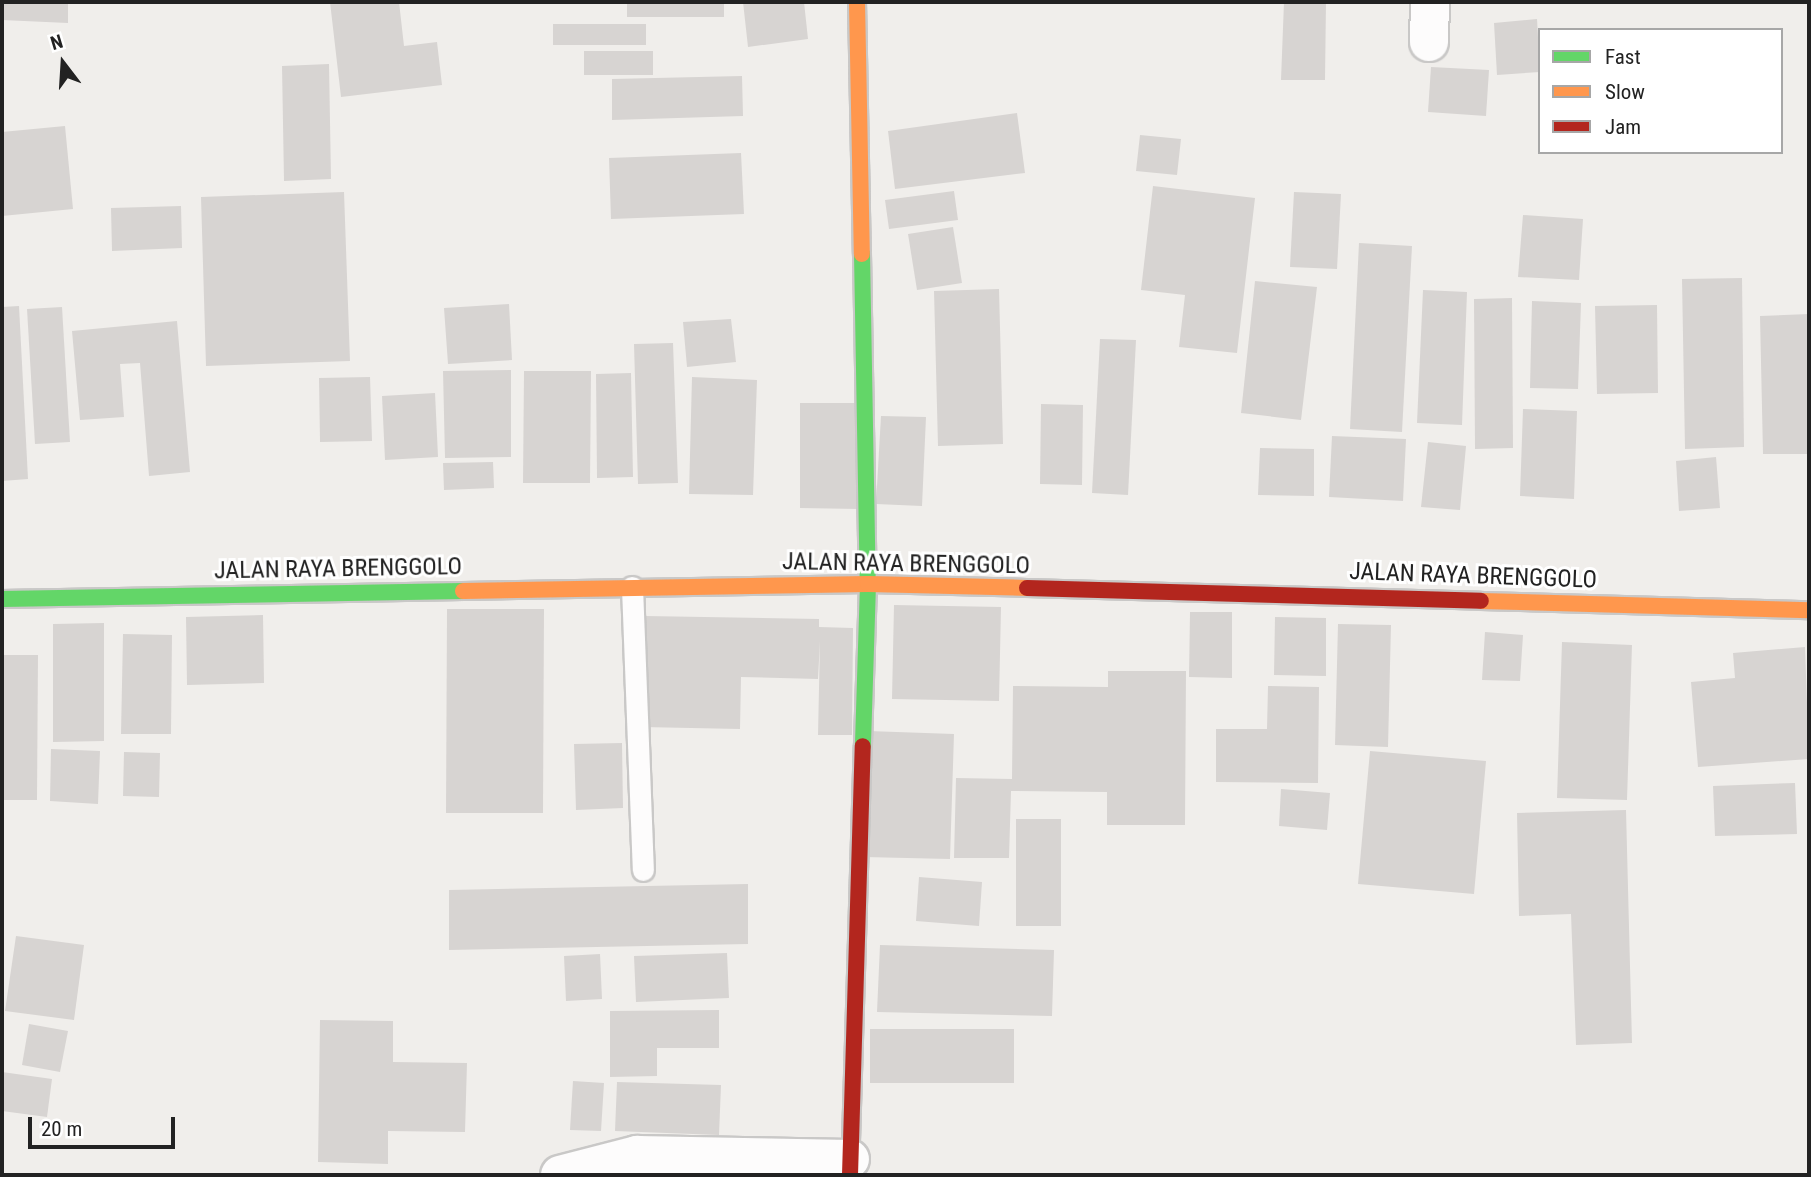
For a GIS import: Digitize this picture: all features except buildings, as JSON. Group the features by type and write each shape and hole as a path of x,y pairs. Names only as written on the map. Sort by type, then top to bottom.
{"main road":[{"path":"850,1167 868,584 857,2"},
{"name":"JALAN RAYA BRENGGOLO","path":"2,599 868,584 1809,610"}],"street":[{"path":"1429,42 1430,2"},
{"path":"560,1175 637,1155 850,1167"}],"lane":[{"path":"632,587 643,870"}],"traffic: fast":[{"path":"862,254 868,584 863,746"},
{"path":"2,599 463,591"}],"traffic: slow":[{"path":"857,2 862,254"},
{"path":"463,591 868,584 1027,588"},
{"path":"1481,601 1809,610"}],"traffic: jam":[{"path":"1027,588 1481,601"},
{"path":"850,1175 863,746"}]}
